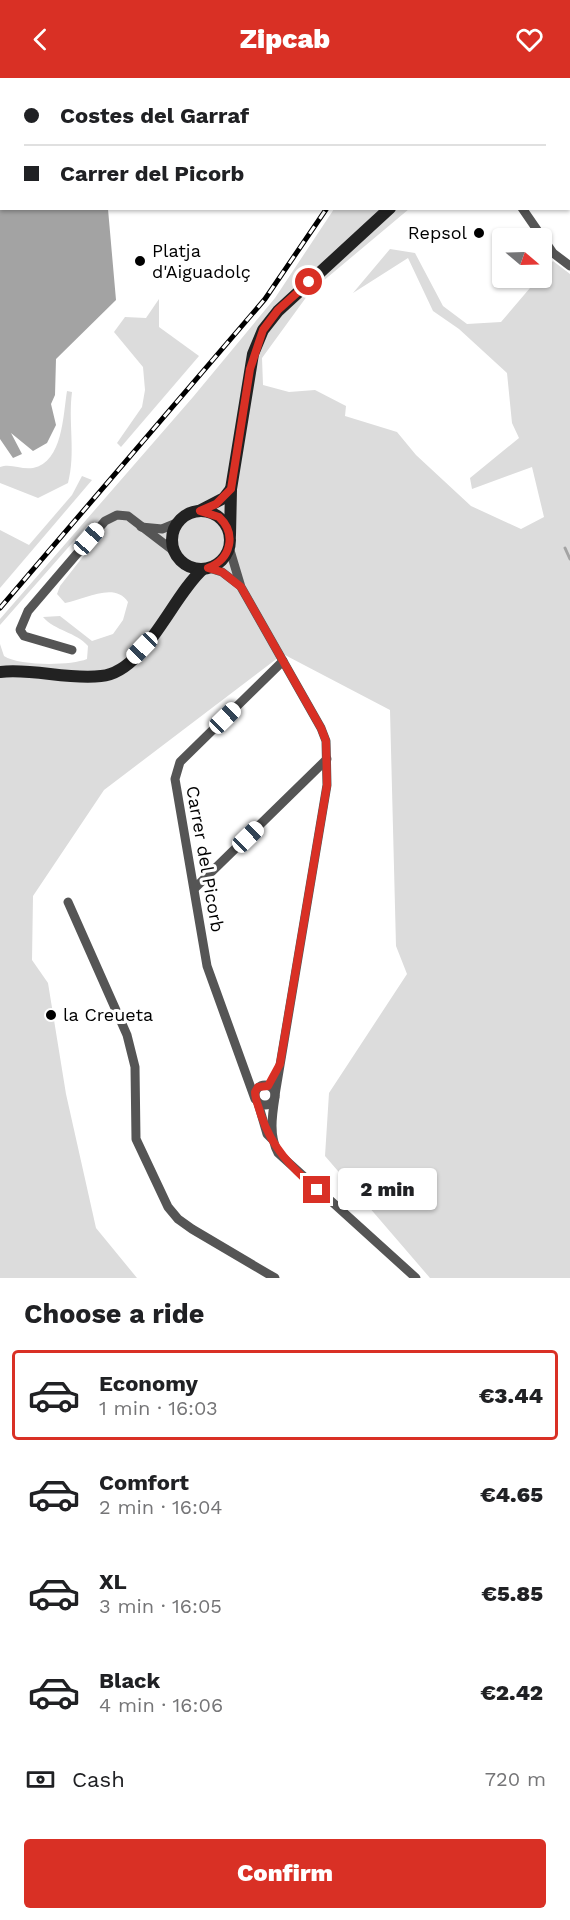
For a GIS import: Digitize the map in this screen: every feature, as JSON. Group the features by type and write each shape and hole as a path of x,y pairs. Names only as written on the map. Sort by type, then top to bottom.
{"main road":[{"path":"0,672 87,677 115,673 142,648 179,594 206,568 222,560 230,541 231,489 250,369 263,330 278,310 388,210"},
{"path":"179,594 177,556 173,537 179,522 188,514 216,504 231,489"},
{"path":"200,511 219,517 230,541"},
{"path":"177,556 190,567 206,568"}],"street":[{"path":"523,210 553,253 570,266"},
{"path":"72,650 24,636 20,630 28,611 105,521 123,515 133,519 177,556"},
{"path":"141,527 162,529 179,522"},
{"path":"230,541 241,587 321,728 326,741 327,785 272,1113 273,1140"},
{"path":"206,568 222,572 241,587"},
{"name":"Carrer del Picorb","path":"283,661 180,762 176,769 175,779 207,966 267,1134 273,1140 285,1162 416,1278"},
{"path":"195,888 327,759"},
{"path":"68,902 133,1054 136,1139 168,1207 178,1219 192,1229 275,1278"},
{"path":"268,1086 280,1064"},
{"path":"268,1086 258,1087 256,1101 268,1105 275,1096"},
{"path":"268,1086 275,1096"}],"shaded area":[{"path":"0,210 108,210 116,300 56,359 55,395 51,404 56,425 47,443 33,451 11,433 22,454 13,458 0,439"},
{"path":"333,210 408,210 310,292 262,358 263,385 289,392 315,390 346,406 345,416 397,432 416,455 471,506 521,529 544,517 532,467 472,489 470,478 519,438 512,423 507,373 459,329 433,311 408,258 353,293 390,249 415,253 443,306 467,324 501,322 530,288 552,288 553,261 570,274 570,1278 430,1278 325,1156 329,1093 407,974 396,946 390,710 283,654 104,790 33,896 32,960 48,983 66,1094 96,1228 137,1278 0,1278 0,644 4,656 21,662 69,663 87,659 88,646 43,617 60,616 92,641 113,634 123,620 128,602 122,596 107,592 65,603 57,594 60,586 99,536 88,525 0,625 0,619 193,397 275,298"},
{"path":"159,299 159,327 199,356 121,447 117,443 142,407 145,390 143,367 114,332 125,317 146,318"},
{"path":"67,391 72,392 71,460 68,483 38,498 0,483 0,467 33,468 43,464 50,457 60,436"},
{"path":"82,476 92,480 0,588 0,530 29,545 72,495"}],"waterway":[{"path":"565,548 570,559"}],"railway":[{"path":"0,608 265,299 326,210"}],"place":[{"name":"Repsol","path":"479,233"},
{"name":"Platja d'Aiguadolç","path":"140,261"},
{"name":"la Creueta","path":"51,1015"}],"route":[{"path":"309,282 278,310 258,340 250,369 231,489 216,504 200,511 219,517 230,535 226,554 219,563 208,568 222,572 241,587 321,728 326,741 327,785 280,1064 268,1086 258,1087 255,1092 255,1099 267,1134 273,1140 278,1153 317,1190"}]}
